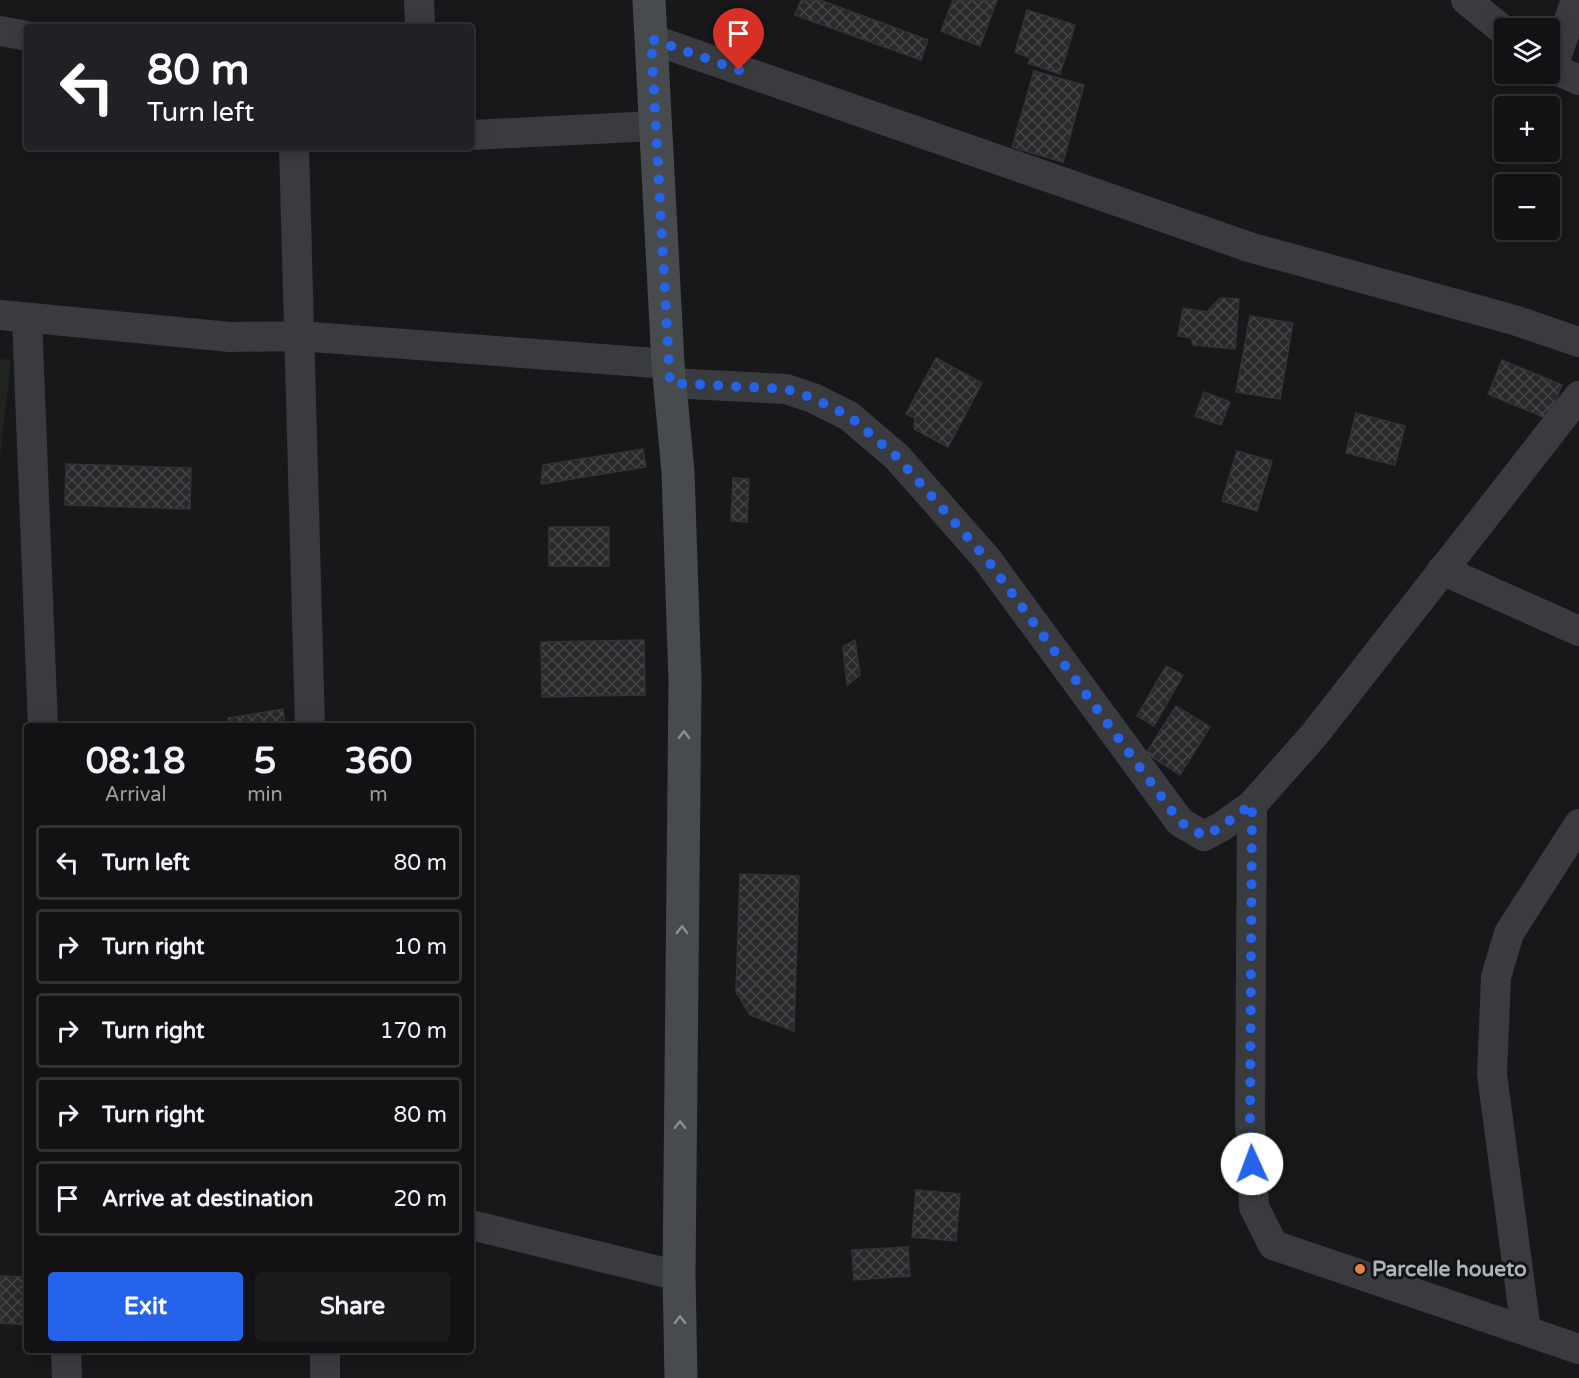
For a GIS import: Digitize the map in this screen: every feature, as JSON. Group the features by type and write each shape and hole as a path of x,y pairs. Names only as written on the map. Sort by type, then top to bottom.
{"main road":[{"path":"649,0 669,374 678,472 685,682 679,1276 681,1378"}],"street":[{"path":"419,0 420,24"},
{"path":"1466,0 1494,23"},
{"path":"1560,44 1576,0"},
{"path":"0,31 24,35"},
{"path":"651,39 1250,247 1502,317 1579,342"},
{"path":"1560,72 1579,80"},
{"path":"474,135 655,126"},
{"path":"294,150 310,723"},
{"path":"43,723 14,317 230,337 299,336 669,374 786,389 813,398 849,416 897,457 986,558 1180,822 1204,836 1221,827 1252,804 1314,735 1579,396"},
{"path":"1442,570 1579,630"},
{"path":"1252,804 1250,1120 1254,1208 1273,1245 1579,1349"},
{"path":"1526,1331 1492,1074 1496,976 1509,933 1579,824"},
{"path":"474,1226 679,1276"},
{"path":"66,1353 67,1378"},
{"path":"325,1353 325,1378"}],"shaded area":[{"path":"0,359 11,360 0,458"}],"building":[{"path":"801,0 820,0 928,40 921,60 795,15"},
{"path":"953,0 997,0 980,46 941,31"},
{"path":"1027,10 1075,25 1060,74 1028,63 1031,58 1015,52"},
{"path":"1034,71 1084,85 1063,162 1012,147"},
{"path":"1220,298 1239,299 1235,349 1193,345 1191,338 1178,336 1183,308 1207,312"},
{"path":"1250,316 1293,323 1280,399 1236,392"},
{"path":"936,358 982,383 948,447 914,429 915,418 906,414"},
{"path":"1502,360 1562,385 1548,419 1488,394"},
{"path":"1204,392 1230,402 1221,425 1195,416"},
{"path":"1356,413 1405,426 1395,465 1346,453"},
{"path":"643,449 646,467 541,484 543,465"},
{"path":"1237,451 1272,461 1257,511 1222,501"},
{"path":"66,464 191,468 190,509 65,505"},
{"path":"733,478 749,479 747,522 731,521"},
{"path":"549,527 609,527 609,566 549,566"},
{"path":"644,640 645,695 542,697 541,642"},
{"path":"855,640 860,675 847,685 843,647"},
{"path":"1166,666 1183,675 1154,726 1137,716"},
{"path":"1176,706 1210,727 1180,775 1146,753"},
{"path":"283,709 285,723 229,723 228,718"},
{"path":"740,874 799,876 794,1031 750,1015 736,992"},
{"path":"916,1190 960,1194 956,1241 912,1237"},
{"path":"908,1247 910,1276 854,1280 852,1250"},
{"path":"0,1276 24,1277 24,1325 0,1323"}],"place":[{"name":"Parcelle houeto","path":"1360,1269"}],"route":[{"path":"739,70 651,39 670,383 786,389 813,398 849,416 897,457 986,558 1180,822 1204,836 1221,827 1252,804 1250,1120 1252,1164"}]}
